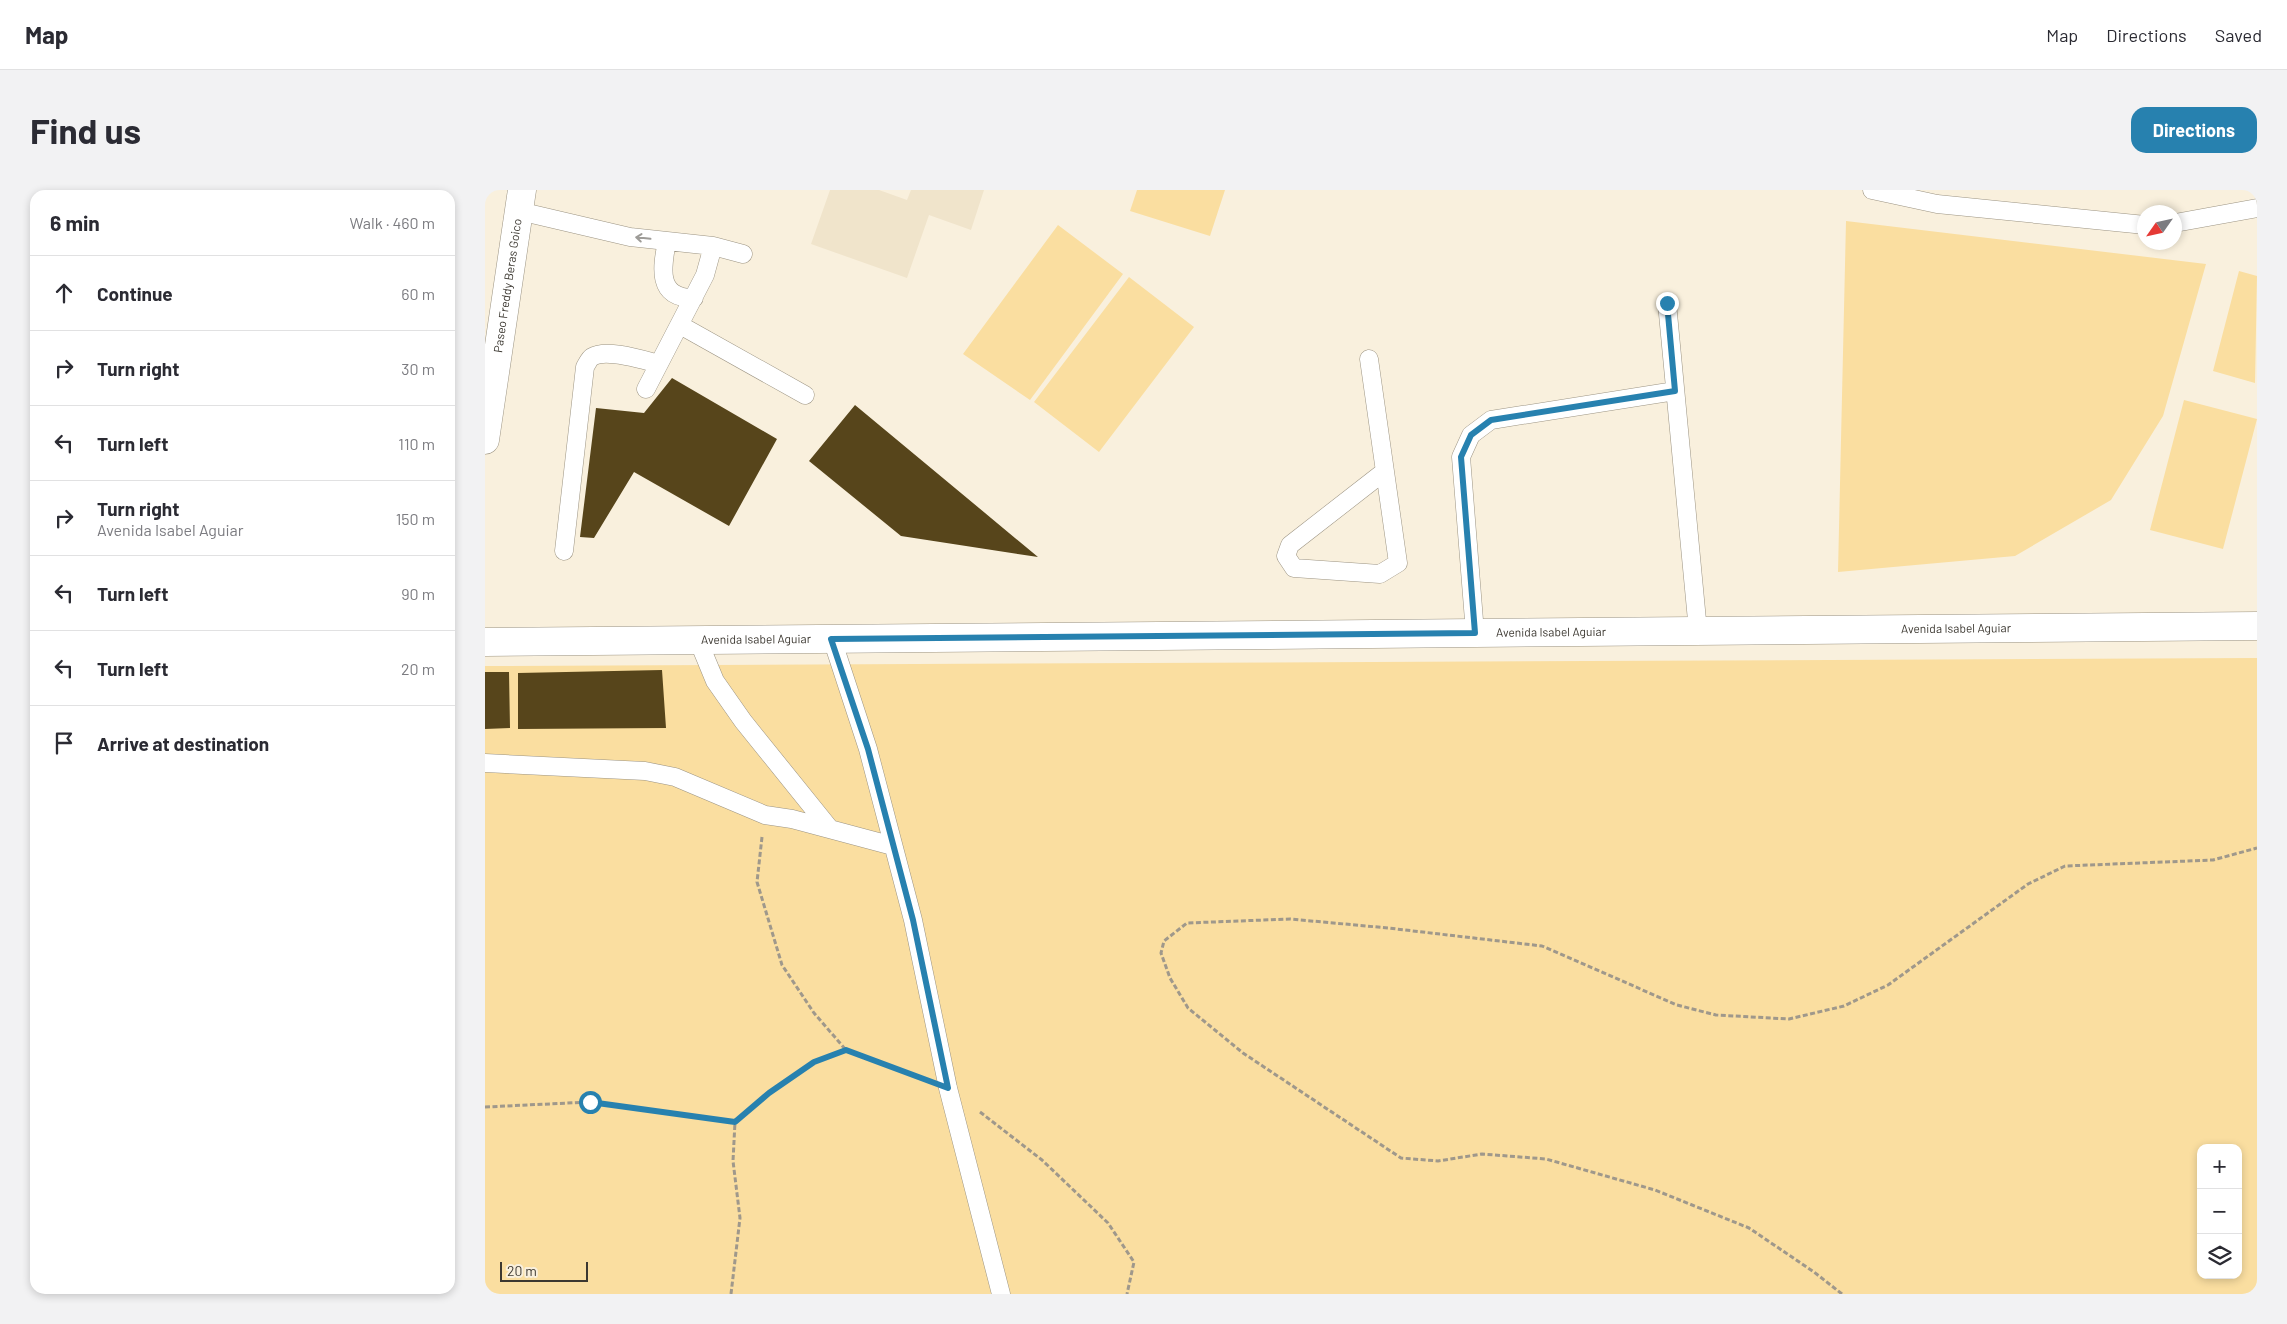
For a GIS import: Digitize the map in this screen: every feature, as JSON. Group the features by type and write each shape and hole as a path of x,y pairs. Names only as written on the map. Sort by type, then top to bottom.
{"main road":[{"name":"Paseo Freddy Beras Goico","path":"485,440 521,200"},
{"name":"Avenida Isabel Aguiar","path":"485,642 2257,626"}],"lane":[{"path":"1872,190 1941,197 2137,225"},
{"path":"521,200 630,237 713,246 743,254"},
{"path":"2182,222 2257,208"},
{"path":"667,240 661,271 665,282 673,293 683,298 694,298"},
{"path":"646,388 705,275 713,246"},
{"path":"1667,303 1698,631"},
{"path":"680,325 805,395"},
{"path":"564,551 585,367 591,358 601,354 620,355 659,364"},
{"path":"1369,359 1385,471 1398,563 1381,574 1294,568 1286,556 1290,545 1385,471"},
{"path":"1475,633 1461,457 1471,435 1491,420 1675,391"},
{"path":"831,639 868,749 913,920 948,1088 1001,1294"},
{"path":"698,640 715,681 743,721 830,829"},
{"path":"485,763 653,772 675,776 765,815 792,819 893,846"}],"path":[{"path":"765,815 757,882 782,965 814,1013 846,1050 948,1088 1042,1160 1108,1223 1134,1262 1127,1294"},
{"path":"1842,1294 1814,1272 1749,1228 1655,1190 1546,1160 1481,1154 1438,1161 1401,1158 1243,1053 1188,1008 1170,978 1161,953 1164,941 1187,923 1290,919 1542,946 1677,1006 1716,1015 1789,1018 1844,1006 1889,985 2028,884 2065,866 2213,860 2257,848"},
{"path":"731,1294 740,1218 733,1161 735,1122 769,1093 814,1062 846,1050"},
{"path":"485,1107 590,1102 735,1122"}],"shaded area":[{"path":"830,190 879,190 907,200 911,190 984,190 971,230 929,215 907,278 811,244"},
{"path":"1137,190 1225,190 1210,236 1130,211"},
{"path":"1846,221 2206,264 2163,416 2111,500 2015,556 1838,572"},
{"path":"1058,225 1123,274 1030,400 963,354"},
{"path":"2239,271 2257,276 2255,383 2213,371"},
{"path":"1129,277 1194,327 1099,452 1034,402"},
{"path":"2184,400 2257,419 2223,549 2150,530"},
{"path":"2257,658 2257,1294 485,1294 485,666"}],"building":[{"path":"672,378 777,439 729,526 634,472 594,538 580,537 596,408 644,413"},
{"path":"855,405 1038,557 901,536 809,461"},
{"path":"662,670 666,728 518,729 518,673"},
{"path":"485,672 509,672 510,728 485,729"}],"route":[{"path":"590,1102 735,1122 769,1093 814,1062 846,1050 948,1088 913,920 868,749 831,639 1475,633 1461,457 1471,435 1491,420 1675,391 1667,303"}]}
